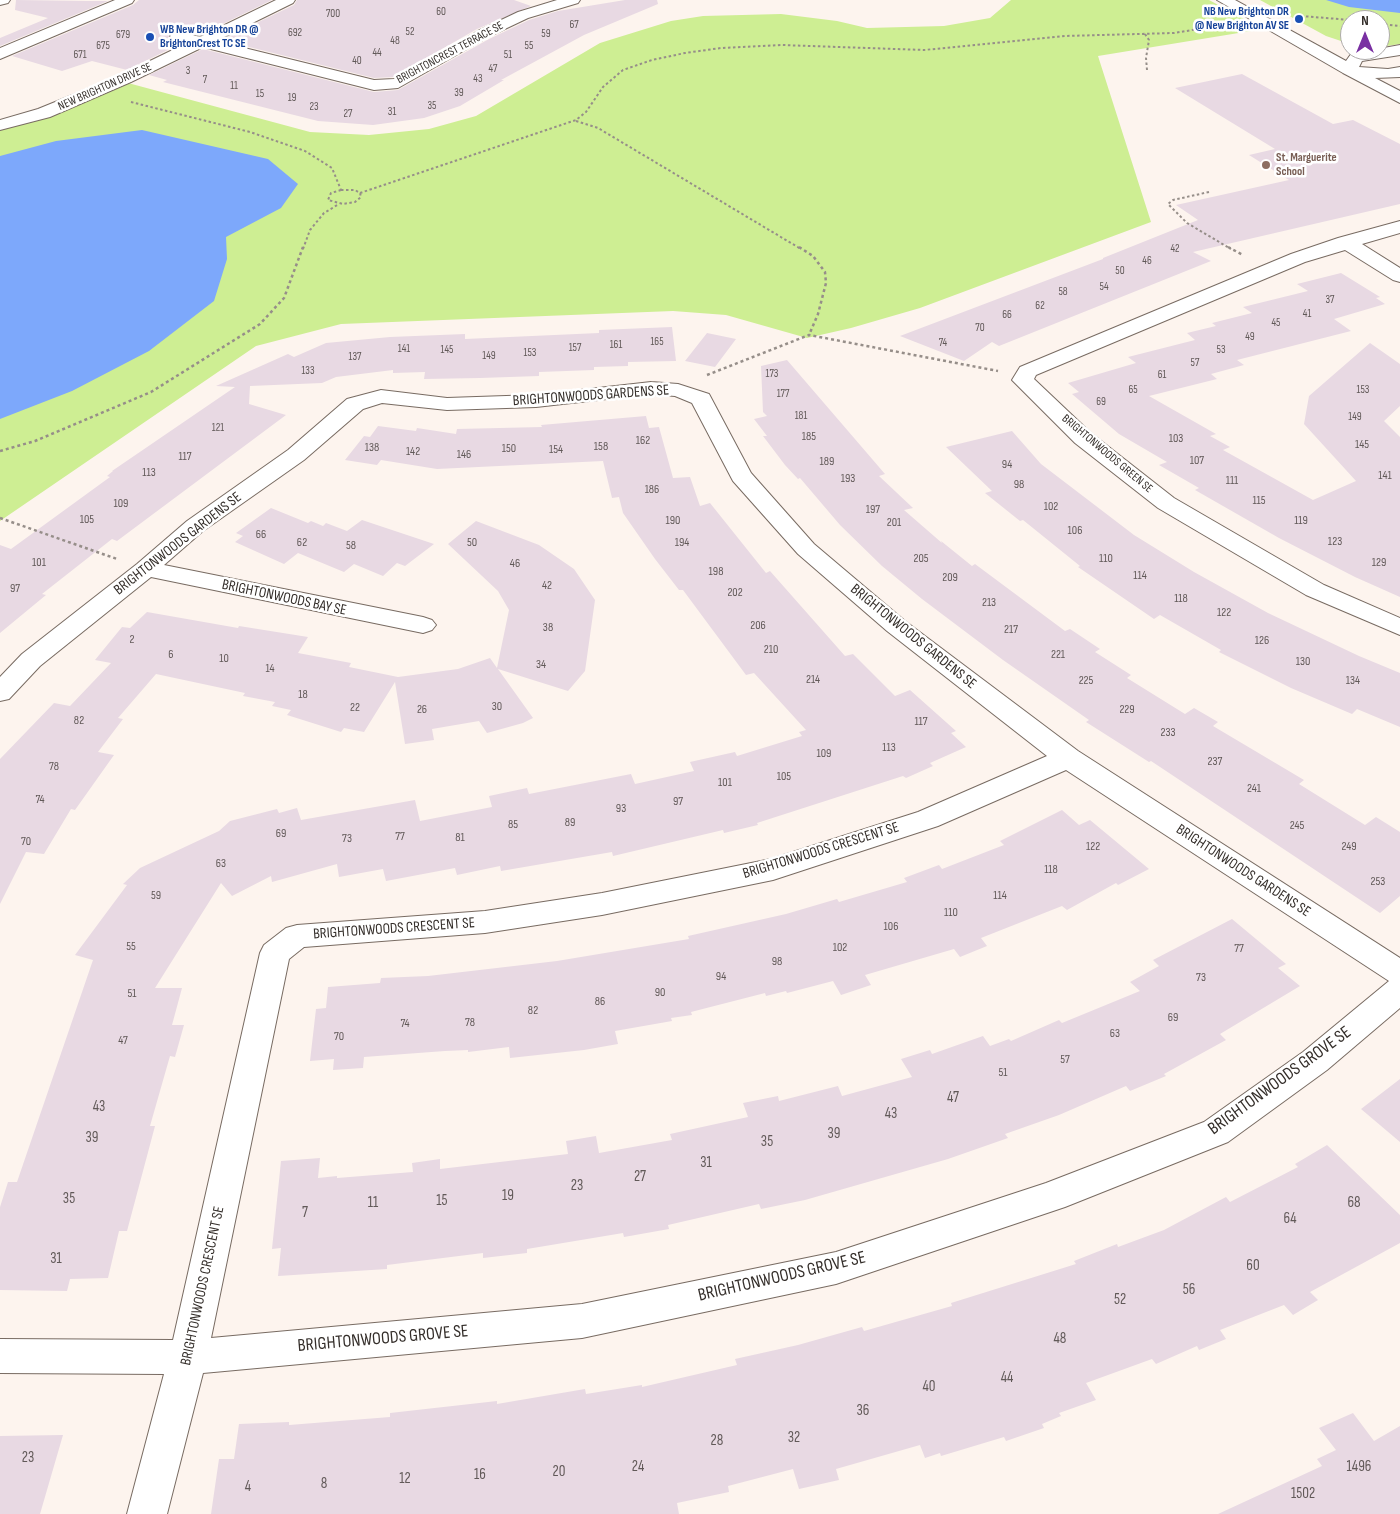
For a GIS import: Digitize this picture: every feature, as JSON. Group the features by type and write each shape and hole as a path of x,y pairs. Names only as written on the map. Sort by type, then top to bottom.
{"street":[{"path":"0,54 127,0"},
{"name":"NEW BRIGHTON DRIVE SE","path":"162,44 256,0"},
{"name":"NEW BRIGHTON DRIVE SE","path":"0,125 44,113 97,91 288,0"},
{"name":"BRIGHTONCREST TERRACE SE","path":"178,36 374,84 398,83 483,34 523,15 573,0"},
{"path":"1224,0 1353,63 1396,75"},
{"path":"1250,0 1353,63 1400,98"},
{"path":"1353,63 1400,50"},
{"path":"1023,380 1027,371 1298,258 1345,242 1400,227"},
{"path":"1345,242 1400,276"},
{"name":"BRIGHTONWOODS GREEN SE","path":"1023,380 1083,438 1166,503 1315,590 1400,627"},
{"name":"BRIGHTONWOODS GARDENS SE","path":"0,692 31,660 146,569 195,526 296,455 354,404 381,396 447,404 536,401 651,388 678,390 701,399 741,476 806,549 896,626 1068,758 1400,973"},
{"name":"BRIGHTONWOODS BAY SE","path":"146,569 423,625"},
{"name":"BRIGHTONWOODS CRESCENT SE","path":"147,1514 188,1357 276,953 297,936 484,922 602,904 773,869 928,819 1068,758"},
{"name":"BRIGHTONWOODS GROVE SE","path":"188,1357 582,1321 836,1268 1053,1196 1216,1132 1315,1061 1400,990"},
{"path":"0,1356 188,1357"}],"path":[{"path":"1300,16 1340,19"},
{"path":"360,193 361,197 355,202 339,204 330,202 327,197 331,193 341,190 351,189 360,193 576,120 586,112 603,87 623,70 652,60 703,50 791,45 924,50 1072,36 1174,33 1231,24"},
{"path":"1145,34 1149,40 1146,58 1147,70"},
{"path":"97,91 250,132 298,148 332,168 341,190"},
{"path":"576,120 598,128 812,256 825,272 826,283 818,314 809,335"},
{"path":"1209,192 1173,200 1168,206 1186,223 1204,235 1247,257"},
{"path":"0,451 35,441 151,392 260,324 284,298 310,230 324,213 339,204"},
{"path":"678,390 700,378 809,335 994,369 1023,380"},
{"path":"0,518 146,569"}],"green space":[{"path":"1011,0 1209,0 1263,29 1098,56 1151,222 920,308 851,328 807,338 726,315 673,311 341,324 256,346 0,521 0,130 128,83 310,132 369,135 429,129 476,116 600,43 671,21 703,16 781,14 837,21 867,28 944,26 990,18"},
{"path":"1260,0 1400,0 1400,44 1390,46 1390,10 1340,10 1340,41 1326,36"}],"water":[{"path":"1326,0 1400,0 1400,13 1390,12 1390,10 1349,7"},
{"path":"142,130 268,159 298,184 281,208 226,237 227,259 214,301 149,351 72,391 0,419 0,156 56,141"}],"building":[{"path":"16,0 108,1 0,46 0,38 48,18 15,10"},
{"path":"139,0 272,0 200,35 178,29 172,31 169,37 182,43 127,70 92,61 62,71 12,56 133,5"},
{"path":"297,0 514,0 531,6 477,29 393,77 374,78 221,40 294,5"},
{"path":"625,0 657,0 658,4 584,35 501,80 504,80 460,106 424,118 373,125 318,121 163,82 167,80 149,75 203,49 374,92 398,90 489,39 529,20 558,11"},
{"path":"1242,74 1333,124 1353,120 1400,144 1400,204 1193,252 1211,261 999,346 992,342 964,361 900,336 1103,259 1198,220 1176,205 1289,180 1249,155 1275,149 1175,88"},
{"path":"1341,273 1380,297 1376,298 1385,304 1334,319 1351,331 1237,360 1244,365 1211,374 1217,379 1149,396 1216,434 1210,436 1230,447 1223,450 1313,500 1356,481 1304,424 1309,396 1370,343 1400,364 1400,406 1384,421 1400,437 1400,597 1355,577 1279,538 1195,490 1199,488 1159,465 1167,462 1119,434 1072,394 1079,392 1068,383 1136,363 1128,357 1195,340 1187,333 1216,326 1212,323 1252,313 1243,307 1308,291 1297,284"},
{"path":"672,327 676,361 628,362 628,366 594,367 594,370 539,372 539,376 480,378 424,379 425,372 393,373 393,370 336,377 322,383 250,386 249,404 286,415 117,541 112,539 42,594 46,595 0,633 0,545 11,549 110,477 107,476 112,471 235,387 216,386 288,354 294,357 326,343 390,337 465,334 465,339 599,333 599,330"},
{"path":"707,333 736,339 715,367 685,361"},
{"path":"787,360 885,474 879,476 913,508 904,510 942,543 941,541 972,566 975,564 1065,631 1070,629 1100,649 1095,652 1131,675 1127,678 1185,714 1194,708 1218,722 1213,726 1304,780 1299,784 1365,825 1376,817 1400,832 1400,896 1380,913 1151,761 1149,762 1086,722 1089,720 1003,660 922,599 882,566 840,525 800,478 798,479 785,465 763,436 767,436 754,419 767,416 763,412 761,366"},
{"path":"646,416 649,428 659,427 673,478 690,477 700,506 710,503 766,573 770,571 845,656 853,654 895,696 910,690 956,731 951,733 966,747 930,763 933,766 906,778 903,776 757,823 758,825 724,833 723,830 613,856 612,852 501,871 500,866 457,875 455,868 386,881 383,869 339,877 337,864 272,882 271,876 232,896 221,883 155,988 182,988 172,1025 184,1025 175,1057 170,1056 150,1126 155,1126 127,1231 119,1231 108,1278 70,1279 67,1291 0,1290 0,1207 8,1182 17,1182 93,960 75,955 127,885 123,884 140,868 219,831 230,821 277,809 279,813 297,808 301,820 415,800 420,821 492,807 489,796 527,788 529,794 631,774 635,784 694,771 690,762 735,752 737,756 802,736 799,732 806,730 754,673 746,675 683,590 679,590 655,559 623,513 619,497 612,498 603,461 437,469 381,460 377,465 345,460 364,436 370,437 378,426 416,431 417,428 456,434 457,429 542,427 541,425"},
{"path":"1012,431 1041,464 1134,535 1194,572 1268,613 1400,673 1400,727 1357,709 1352,714 1291,688 1219,652 1221,650 1160,615 1154,619 1078,567 1080,566 1023,520 1020,521 985,493 992,491 946,447"},
{"path":"271,508 308,523 311,521 323,526 326,523 347,531 362,520 434,544 405,566 397,563 383,576 354,564 344,572 298,553 284,564 235,542 243,536 236,533"},
{"path":"476,521 539,545 574,569 595,600 585,671 568,691 498,669 533,718 523,723 487,733 479,721 432,729 434,740 405,744 395,682 364,732 344,728 341,732 287,715 291,710 272,706 275,702 243,696 245,693 156,674 118,718 123,719 98,752 114,755 75,810 71,809 44,854 26,852 0,904 0,759 54,703 70,706 111,663 95,660 122,627 130,628 147,612 238,628 239,626 308,637 298,653 351,663 349,667 398,677 458,669 490,658 497,668 509,610 498,591 448,544"},
{"path":"1062,810 1079,825 1090,820 1149,869 1118,885 1116,883 1067,910 1062,906 981,938 987,946 960,957 954,949 865,975 871,985 841,995 833,981 787,993 786,991 766,996 765,993 691,1012 692,1015 671,1018 672,1021 615,1031 618,1044 584,1050 510,1058 509,1047 468,1052 468,1050 445,1051 364,1057 363,1068 333,1070 334,1059 310,1061 316,1009 326,1008 328,987 380,983 381,978 428,976 557,961 689,939 688,936 786,914 837,899 839,902 907,882 904,878 939,865 942,869 1004,845 1000,841"},
{"path":"1232,919 1286,964 1278,968 1300,986 1220,1034 1226,1040 1164,1074 1166,1076 1130,1091 1126,1086 1059,1115 1005,1134 1008,1138 948,1159 805,1200 761,1209 759,1204 668,1225 669,1229 624,1237 623,1233 527,1249 527,1253 483,1258 483,1253 387,1265 387,1269 278,1276 281,1248 272,1249 281,1161 320,1158 318,1178 337,1176 337,1178 413,1172 412,1163 440,1159 440,1169 568,1154 566,1141 596,1136 599,1153 672,1140 670,1134 748,1117 743,1103 778,1096 779,1101 838,1086 842,1096 912,1077 901,1059 930,1050 932,1054 983,1036 990,1046 1009,1039 1011,1041 1059,1020 1062,1023 1140,991 1130,982 1159,966 1153,960"},
{"path":"1400,1079 1400,1142 1361,1109"},
{"path":"1327,1145 1400,1215 1400,1243 1310,1292 1318,1300 1293,1315 1284,1305 1220,1330 1226,1339 1199,1350 1197,1346 1156,1364 1152,1359 1086,1383 1096,1400 1059,1413 1061,1416 1042,1424 1044,1428 1006,1441 1004,1437 941,1456 940,1453 925,1458 920,1445 836,1469 839,1480 799,1489 793,1469 728,1486 729,1492 677,1503 679,1514 211,1514 219,1459 234,1459 239,1424 289,1422 289,1425 390,1417 390,1413 497,1401 497,1404 585,1389 586,1394 642,1385 642,1387 737,1365 735,1359 798,1345 862,1327 864,1331 952,1306 951,1303 1076,1264 1074,1261 1117,1244 1118,1247 1164,1230 1226,1197 1230,1202 1298,1167 1295,1164"},
{"path":"1353,1413 1374,1441 1400,1426 1400,1514 1218,1514 1322,1466 1317,1459 1336,1450 1319,1428"},
{"path":"63,1435 40,1514 0,1514 0,1436"}],"place":[{"name":"NB New Brighton DR @ New Brighton AV SE","path":"1299,19"},
{"name":"WB New Brighton DR @ BrightonCrest TC SE","path":"150,37"},
{"name":"St. Marguerite School","path":"1266,165"}]}
